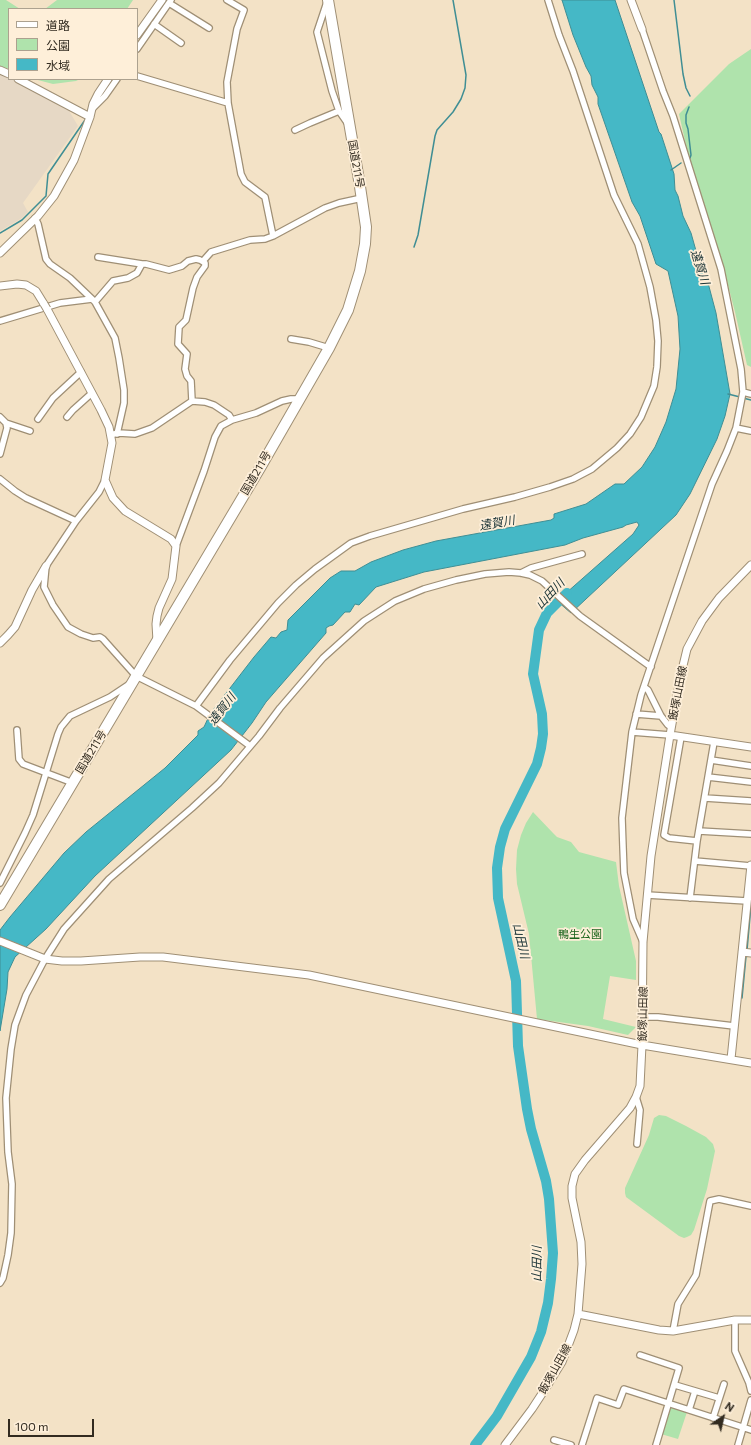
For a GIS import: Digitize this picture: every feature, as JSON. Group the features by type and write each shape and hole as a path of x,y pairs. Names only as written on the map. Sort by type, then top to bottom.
{"highway":[{"name":"国道211号","path":"1,900 73,783 157,641 329,348 348,310 360,271 365,244 366,227 328,0"}],"street":[{"path":"138,35 162,0"},
{"path":"227,0 244,10 237,29 227,82 228,103 241,174 245,182 265,196 273,236"},
{"path":"328,0 318,32 325,69 339,111 345,122 350,127"},
{"path":"198,707 230,660 278,603 296,585 351,543 463,509 550,487 573,479 592,469 617,448 630,434 641,417 654,386 657,368 658,341 650,287 638,244 614,195 548,0"},
{"path":"631,0 662,91 673,116 721,269 741,369 743,392 736,428 712,484 644,687 632,732 622,818 624,873 633,919 643,942"},
{"path":"138,48 170,1 209,28"},
{"path":"154,24 181,42"},
{"path":"138,76 228,103"},
{"path":"20,80 90,117"},
{"path":"0,253 35,218 54,196 74,160 98,94 107,80"},
{"path":"92,109 105,96 116,80"},
{"path":"295,130 339,111"},
{"path":"203,261 211,252 250,240 265,239 325,208 362,198"},
{"path":"0,643 15,627 32,590 46,566 76,521 99,492 105,480 114,435 124,404 124,390 115,338 93,300 70,278 50,264 46,259 38,224 35,218"},
{"path":"98,257 146,264 170,270 176,269 192,260 196,259 203,261"},
{"path":"192,401 191,381 187,376 185,369 187,354 178,344 179,327 188,316 193,288 197,277 205,266 203,261"},
{"path":"0,321 54,304 93,300 113,281 128,278 137,273 142,264"},
{"path":"0,286 16,284 26,285 36,291 114,435"},
{"path":"290,339 309,342 329,348"},
{"path":"38,419 53,398 81,372"},
{"path":"743,392 751,394"},
{"path":"67,417 72,410 92,393"},
{"path":"157,641 157,616 172,579 176,546 218,430 225,423 232,420 256,413 282,401 299,399"},
{"path":"114,435 135,434 152,428 192,401 205,402 214,405 229,415 232,420"},
{"path":"0,417 6,423 30,431"},
{"path":"0,454 7,428 6,423"},
{"path":"736,428 751,431"},
{"path":"0,479 26,498 76,521"},
{"path":"105,480 113,498 125,511 171,539 176,546"},
{"path":"521,573 531,568 582,554"},
{"name":"飯塚山田線","path":"505,1445 532,1409 562,1362 569,1345 578,1314 582,1264 581,1242 572,1198 572,1186 575,1174 585,1160 630,1108 636,1097 641,1074 643,942 651,856 671,726 681,674 688,649 702,621 719,598 751,565"},
{"path":"46,566 44,586 58,615 68,627 93,638 100,637 135,678 198,707 249,746"},
{"path":"0,1283 3,1278 11,1233 12,1184 8,1152 6,1098 11,1048 15,1025 26,995 44,959 64,929 93,896 134,856 192,808 219,783 323,658 364,621 395,601 424,589 456,580 485,574 509,572 530,575 542,581 580,616 651,667"},
{"path":"0,883 33,815 61,727 70,716 110,697 135,678"},
{"path":"644,687 648,690 661,716 668,725 671,726"},
{"path":"636,714 661,716"},
{"path":"17,730 19,759 23,764 73,783"},
{"path":"632,732 670,735 751,747"},
{"path":"681,737 664,835 669,838 697,841"},
{"path":"690,898 697,841 714,742"},
{"path":"711,760 751,766"},
{"path":"708,777 751,782"},
{"path":"704,798 751,801"},
{"path":"699,831 751,834"},
{"path":"695,861 751,865 750,887 747,901 748,920 742,952 731,1059"},
{"path":"647,895 747,901"},
{"path":"0,941 44,959 81,961 163,957 309,975 642,1045 751,1063"},
{"path":"742,952 751,953"},
{"path":"643,1017 658,1017 734,1026"},
{"path":"636,1097 640,1110 637,1144"},
{"path":"673,1331 678,1304 696,1275 710,1202 719,1199 751,1206"},
{"path":"578,1314 659,1330 673,1331 735,1320 751,1320"},
{"path":"735,1320 735,1351 750,1384 751,1391"},
{"path":"640,1355 679,1368 656,1445"},
{"path":"675,1384 720,1398"},
{"path":"714,1418 724,1384"},
{"path":"582,1445 597,1398 618,1405 622,1389 751,1430"},
{"path":"689,1410 695,1391"},
{"path":"738,1445 751,1400"},
{"path":"554,1440 572,1445"}],"shaded area":[{"path":"0,72 8,76 8,80 14,80 68,109 78,126 23,203 28,212 22,218 0,231"}],"green space":[{"path":"0,0 6,0 18,8 8,8 8,69 0,66"},
{"path":"57,0 133,0 128,8 46,8"},
{"path":"751,49 751,367 747,365 721,258 688,154 679,114 729,64"},
{"path":"38,80 78,80 76,81 53,84"},
{"name":"鴨生公園","path":"533,812 557,837 571,842 579,852 616,862 619,886 636,961 636,980 610,976 603,1019 636,1027 628,1035 588,1026 537,1019 529,934 517,884 516,869 517,850 521,835"},
{"path":"659,1115 666,1116 706,1137 713,1144 715,1151 707,1189 694,1230 691,1235 684,1238 679,1236 626,1197 625,1193 625,1188 649,1135 654,1118"},
{"path":"670,1406 687,1412 678,1439 661,1434"}],"water":[{"name":"遠賀川","path":"562,0 615,0 674,174 675,190 683,216 691,233 700,265 707,279 716,313 730,394 725,416 717,439 690,494 676,515 571,613 557,601 633,534 639,525 637,522 565,545 424,572 376,587 359,605 355,604 350,612 345,612 333,625 326,628 326,633 266,702 231,750 95,876 46,929 15,957 8,972 7,989 0,1031 0,930 64,853 86,832 165,768 198,735 198,731 204,727 210,714 254,657 271,637 276,638 281,632 287,630 288,620 330,578 341,571 355,571 371,562 403,550 436,541 551,520 554,518 554,514 586,504 615,484 624,484 642,467 655,447 666,422 676,389 680,349 678,316 668,271 656,264 640,216 632,202 598,104 598,97 592,85 591,76 573,35"}],"waterway":[{"path":"414,247 418,235 435,136 437,130 453,112 461,99 465,88 466,75 453,0"},
{"path":"674,0 683,74 686,88 690,96"},
{"path":"105,91 112,80"},
{"path":"689,107 686,115 686,123 691,155 690,158"},
{"path":"0,233 22,220 46,196 48,174 85,120"},
{"path":"671,170 681,163"},
{"path":"728,394 740,397"},
{"path":"743,398 751,400"},
{"name":"山田川","path":"475,1445 497,1416 531,1357 541,1332 548,1303 551,1279 553,1253 549,1199 546,1181 531,1129 527,1109 518,1046 516,981 498,898 497,868 500,847 505,829 537,764 541,748 543,734 542,714 533,674 539,630 547,613 567,593"},
{"path":"747,950 751,905"},
{"path":"742,998 746,956"}]}
